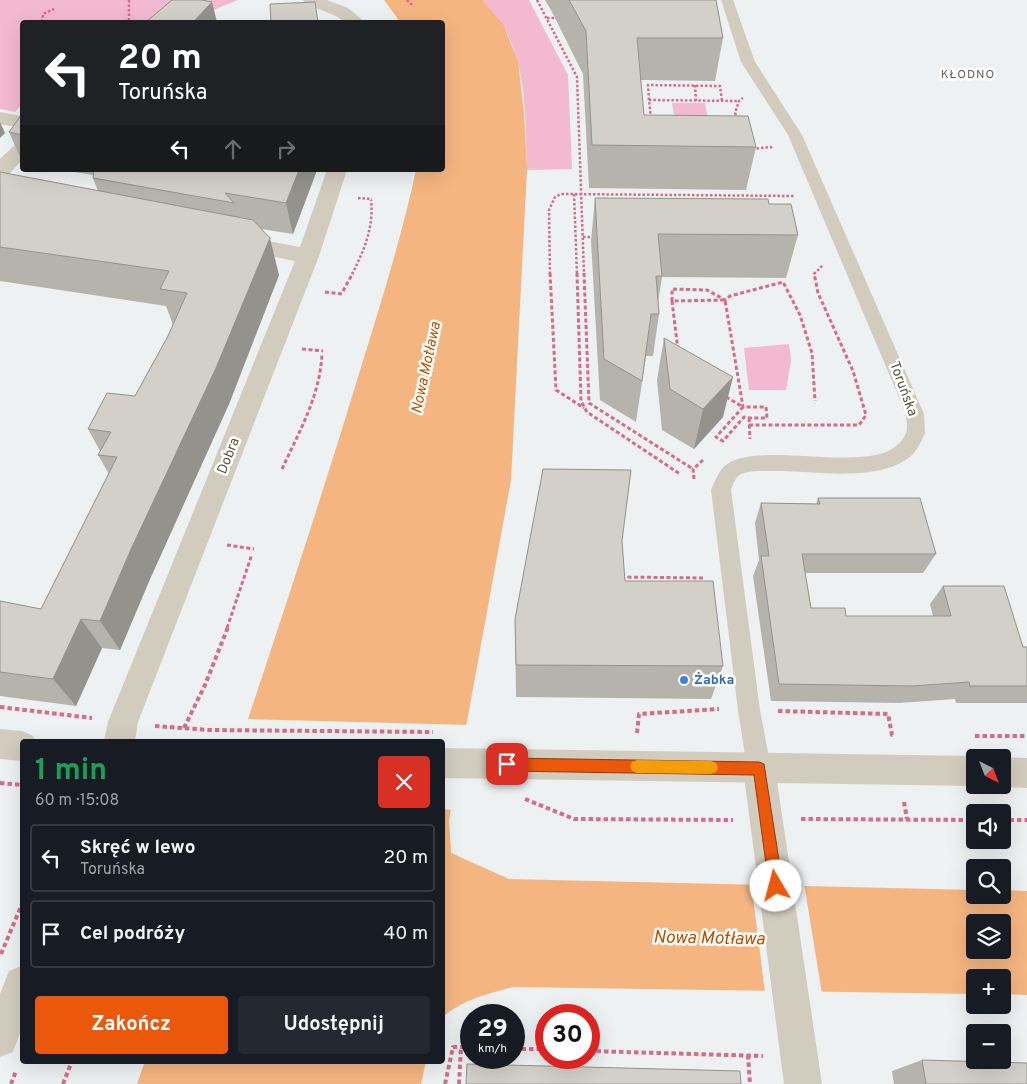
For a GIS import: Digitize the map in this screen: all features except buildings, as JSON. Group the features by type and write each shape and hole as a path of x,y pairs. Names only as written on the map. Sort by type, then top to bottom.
{"street":[{"path":"312,0 342,12 353,20"},
{"path":"0,118 20,122"},
{"path":"0,171 20,151"},
{"name":"Dobra","path":"119,739 123,722 308,256 336,172"},
{"path":"212,238 308,256"},
{"path":"0,744 20,746"},
{"path":"445,764 966,772"},
{"path":"759,768 803,1084"},
{"path":"1011,772 1027,772"},
{"path":"0,1039 20,989"}],"lane":[{"name":"Toruńska","path":"727,0 748,62 799,144 908,396 915,414 916,433 905,451 878,464 753,463 737,467 726,476 721,490 749,710 759,768"}],"path":[{"path":"129,0 129,20"},
{"path":"407,0 412,5"},
{"path":"537,0 577,78 589,403 693,469"},
{"path":"42,20 43,14 54,8"},
{"path":"547,18 565,18"},
{"path":"562,49 572,49"},
{"path":"652,126 648,84 720,86 722,101"},
{"path":"695,85 696,101"},
{"path":"739,120 735,113 739,101 747,94"},
{"path":"649,100 739,101"},
{"path":"749,144 752,149 771,147 775,156"},
{"path":"680,474 556,390 550,276 552,248 549,210 555,197 561,194 795,196 791,188"},
{"path":"574,194 580,392 584,408"},
{"path":"658,195 659,204"},
{"path":"754,201 761,196"},
{"path":"343,291 354,272 365,244 374,208 372,200"},
{"path":"583,237 601,237"},
{"path":"749,425 859,425 866,415 853,371 818,293 814,273 823,266 820,259"},
{"path":"672,301 725,300 730,296 783,282 800,315 812,353 815,401"},
{"path":"679,354 672,289 707,290 725,300"},
{"path":"719,394 742,407 766,407 767,418 744,418 723,441 716,437 742,407 725,300"},
{"path":"282,469 314,398 323,368 322,354"},
{"path":"184,728 219,656 252,554"},
{"path":"616,577 705,578"},
{"path":"628,733 638,733 639,714 713,709 888,714 892,735 900,735"},
{"path":"209,730 434,732"},
{"path":"970,736 1027,736"},
{"path":"0,783 20,785"},
{"path":"1011,820 1027,820"},
{"path":"0,957 20,909"},
{"path":"445,1084 453,1047 460,1047"},
{"path":"600,1050 762,1056"},
{"path":"748,1055 750,1084"},
{"path":"63,1084 71,1064"},
{"path":"459,1084 460,1066"}],"shaded area":[{"path":"0,0 238,0 189,20 20,20 20,106 15,112 0,109"},
{"path":"483,0 529,0 568,75 572,169 527,170 524,95 517,58 502,24"},
{"path":"672,103 705,103 710,131 677,131"},
{"path":"789,344 791,360 786,390 749,390 744,348"}],"water":[{"name":"Nowa Motława","path":"384,0 483,0 503,24 518,61 524,113 527,170 511,480 449,820 451,853 509,879 966,890 966,904 1011,904 1011,890 1027,891 1027,995 1011,994 1011,969 966,969 966,994 513,987 460,1004 445,1015 445,739 245,739 248,719 318,506 382,300 404,222 416,172 445,172 445,20 399,20"},
{"path":"144,1064 425,1064 421,1084 137,1084"}],"pier":[{"path":"245,719 469,725 453,810 445,809 445,739 242,739"},
{"path":"751,882 804,883 822,994 765,993"}],"slow traffic":[{"path":"637,766 711,768"}],"place":[{"name":"Żabka","path":"684,680"}],"district":[{"name":"KŁODNO","path":"968,75"}],"route":[{"path":"507,764 759,768 776,886"}]}
